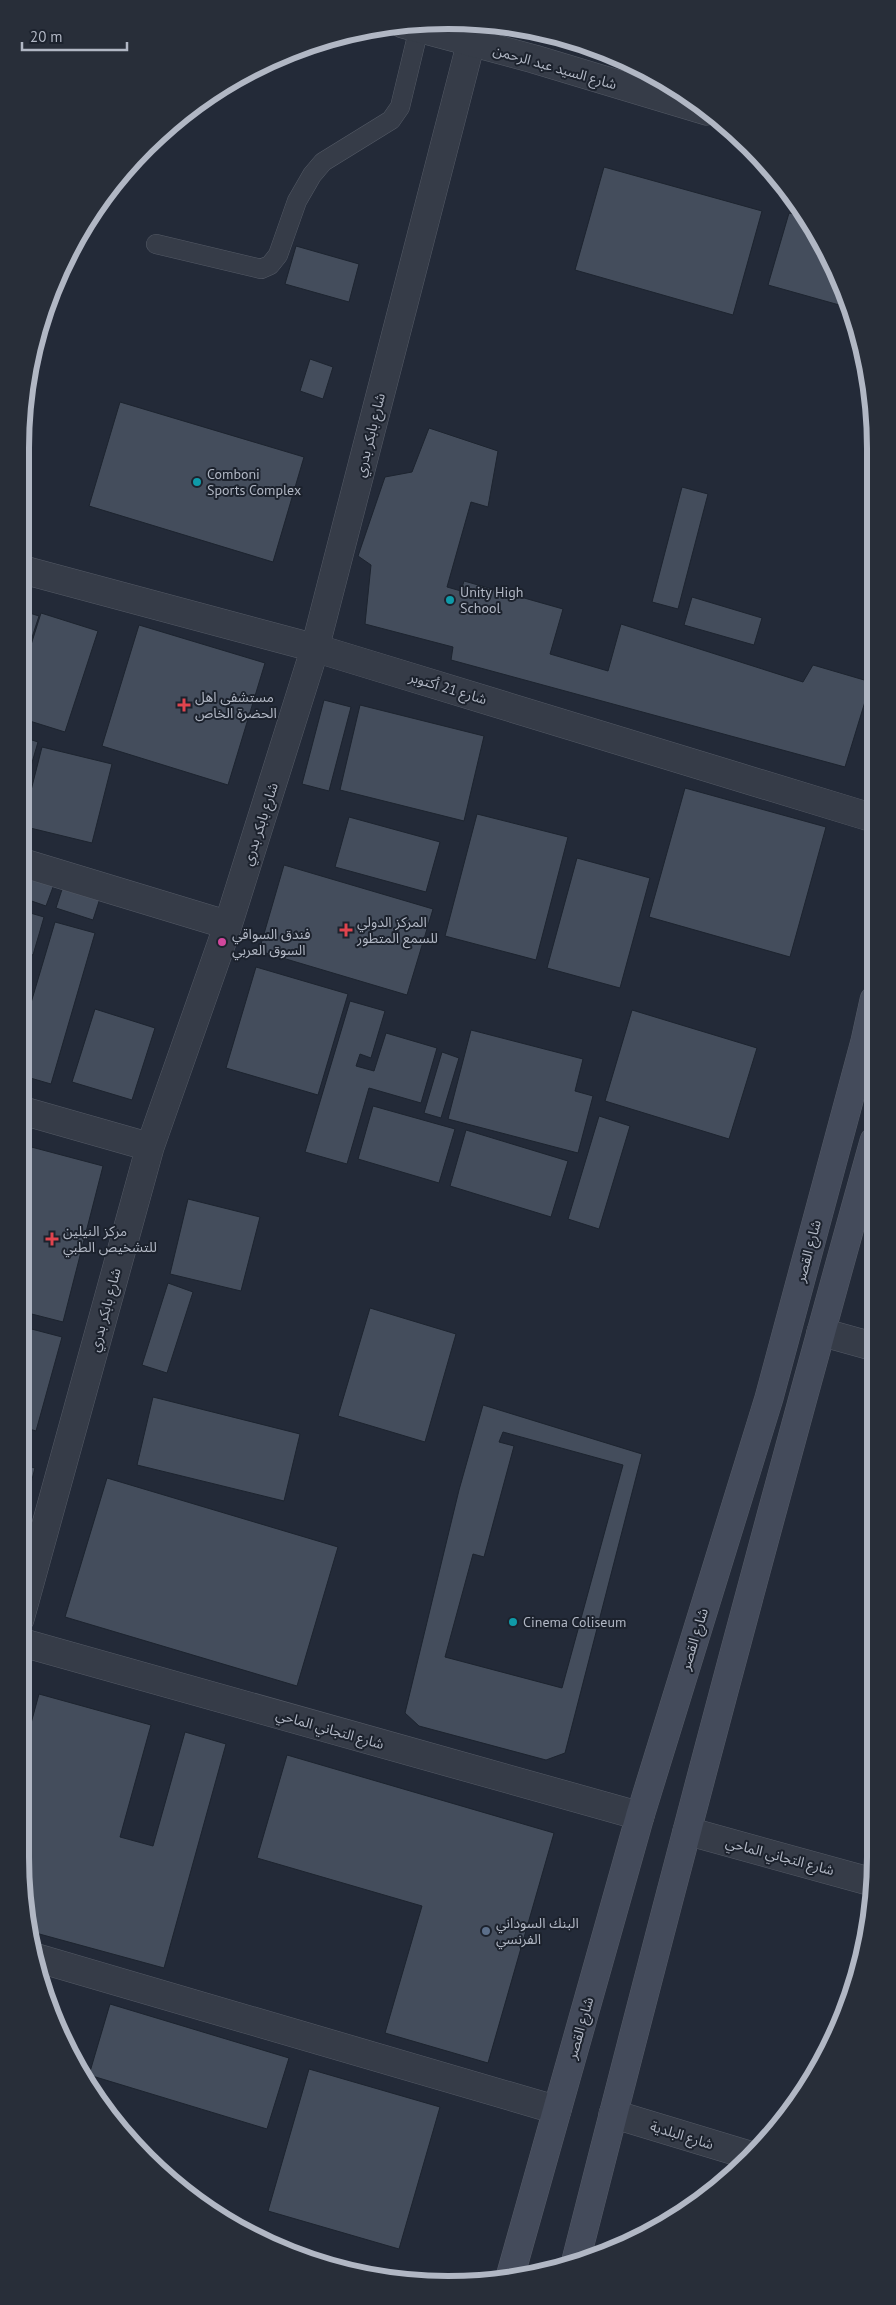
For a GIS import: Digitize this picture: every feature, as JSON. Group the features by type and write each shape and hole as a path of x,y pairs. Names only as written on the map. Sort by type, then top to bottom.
{"main road":[{"name":"شارع القصر","path":"512,2271 640,1816 768,1398 867,1029"},
{"path":"577,2256 687,1831 820,1332 867,1166"}],"street":[{"name":"شارع السيد عبد الرحمن","path":"444,29 473,32 689,105"},
{"name":"شارع بابكر بدري","path":"29,1586 150,1147 228,925 315,648 473,32"},
{"name":"شارع 21 أكتوبر","path":"29,571 315,648 867,816"},
{"path":"29,865 228,925"},
{"path":"29,1113 150,1147"},
{"path":"820,1332 867,1345"},
{"name":"شارع التجاني الماحي","path":"29,1645 640,1816"},
{"name":"شارع التجاني الماحي","path":"687,1831 866,1880"},
{"path":"42,1959 556,2110"},
{"name":"شارع البلدية","path":"613,2114 744,2153"}],"lane":[{"path":"156,244 261,269 270,265 278,255 297,202 312,174 323,162 391,120 400,108 410,31"}],"building":[{"path":"604,167 762,211 733,315 575,270"},
{"path":"789,213 797,215 824,263 842,306 768,285"},
{"path":"296,246 359,264 349,302 285,284"},
{"path":"310,359 333,367 323,399 300,391"},
{"name":"Comboni Sports Complex","path":"120,402 304,457 273,562 89,506"},
{"name":"Unity High School","path":"429,428 498,451 488,507 471,502 447,587 461,591 464,581 563,609 550,654 608,671 621,624 803,682 813,665 867,681 867,695 845,767 451,660 453,647 365,624 371,565 358,556 385,477 412,472"},
{"path":"682,487 708,494 678,609 652,602"},
{"path":"692,597 762,618 754,645 684,625"},
{"path":"29,613 39,616 29,647"},
{"path":"41,613 98,631 65,732 29,721 29,651"},
{"name":"مستشفى اهل الحضرة الخاص","path":"139,625 265,663 228,785 102,746"},
{"path":"324,700 351,707 329,791 302,784"},
{"path":"360,705 484,736 464,821 340,790"},
{"path":"29,739 38,742 29,773"},
{"path":"42,747 112,764 92,843 29,828 29,798"},
{"path":"685,788 826,827 790,957 649,917"},
{"path":"477,814 568,837 536,960 445,936"},
{"path":"349,817 440,842 426,892 335,867"},
{"path":"577,858 650,878 620,988 547,968"},
{"name":"المركز الدولي للسمع المتطور","path":"284,865 433,909 407,995 259,951"},
{"path":"29,870 56,879 46,906 29,900"},
{"path":"65,880 102,892 93,920 56,908"},
{"path":"29,913 44,917 33,955 29,954"},
{"path":"55,922 95,933 51,1084 29,1078 29,1010"},
{"path":"256,967 348,994 318,1095 226,1068"},
{"path":"350,1001 385,1011 371,1058 360,1054 356,1066 374,1071 386,1033 437,1048 421,1103 369,1088 347,1164 305,1152"},
{"path":"95,1009 155,1028 132,1100 72,1082"},
{"path":"632,1010 757,1048 729,1139 605,1101"},
{"path":"471,1030 583,1059 575,1091 593,1096 578,1153 448,1119"},
{"path":"442,1052 459,1058 441,1118 424,1113"},
{"path":"373,1106 455,1129 439,1183 358,1159"},
{"path":"599,1116 630,1126 599,1229 568,1219"},
{"path":"466,1130 568,1161 551,1217 450,1186"},
{"name":"مركز النيلين للتشخيص الطبي","path":"29,1146 103,1166 63,1322 29,1313"},
{"path":"188,1199 260,1217 241,1291 170,1274"},
{"path":"168,1283 193,1292 167,1373 142,1365"},
{"path":"370,1308 456,1334 425,1442 338,1416"},
{"path":"29,1328 62,1337 36,1431 29,1429"},
{"path":"153,1397 300,1434 284,1501 137,1465"},
{"path":"483,1405 642,1454 565,1753 546,1760 419,1726 405,1713 459,1490","holes":["503,1432 623,1465 562,1688 445,1657 473,1554 484,1557 514,1446 499,1442"]},
{"path":"29,1466 35,1468 29,1490"},
{"path":"107,1478 338,1547 297,1686 65,1617"},
{"path":"39,1694 151,1725 120,1837 153,1846 185,1732 226,1744 164,1968 36,1933 32,1912 29,1857 29,1731"},
{"path":"287,1755 554,1833 488,2063 385,2033 422,1906 257,1858"},
{"path":"110,2004 289,2058 267,2129 89,2074"},
{"path":"309,2069 440,2107 399,2249 268,2211"}],"place":[{"name":"Comboni Sports Complex","path":"197,482"},
{"name":"Unity High School","path":"450,600"},
{"name":"مستشفى اهل الحضرة الخاص","path":"184,705"},
{"name":"المركز الدولي للسمع المتطور","path":"346,930"},
{"name":"فندق السواقي السوق العربي","path":"222,942"},
{"name":"مركز النيلين للتشخيص الطبي","path":"52,1239"},
{"name":"Cinema Coliseum","path":"513,1622"},
{"name":"البنك السوداني الفرنسي","path":"486,1931"}]}
